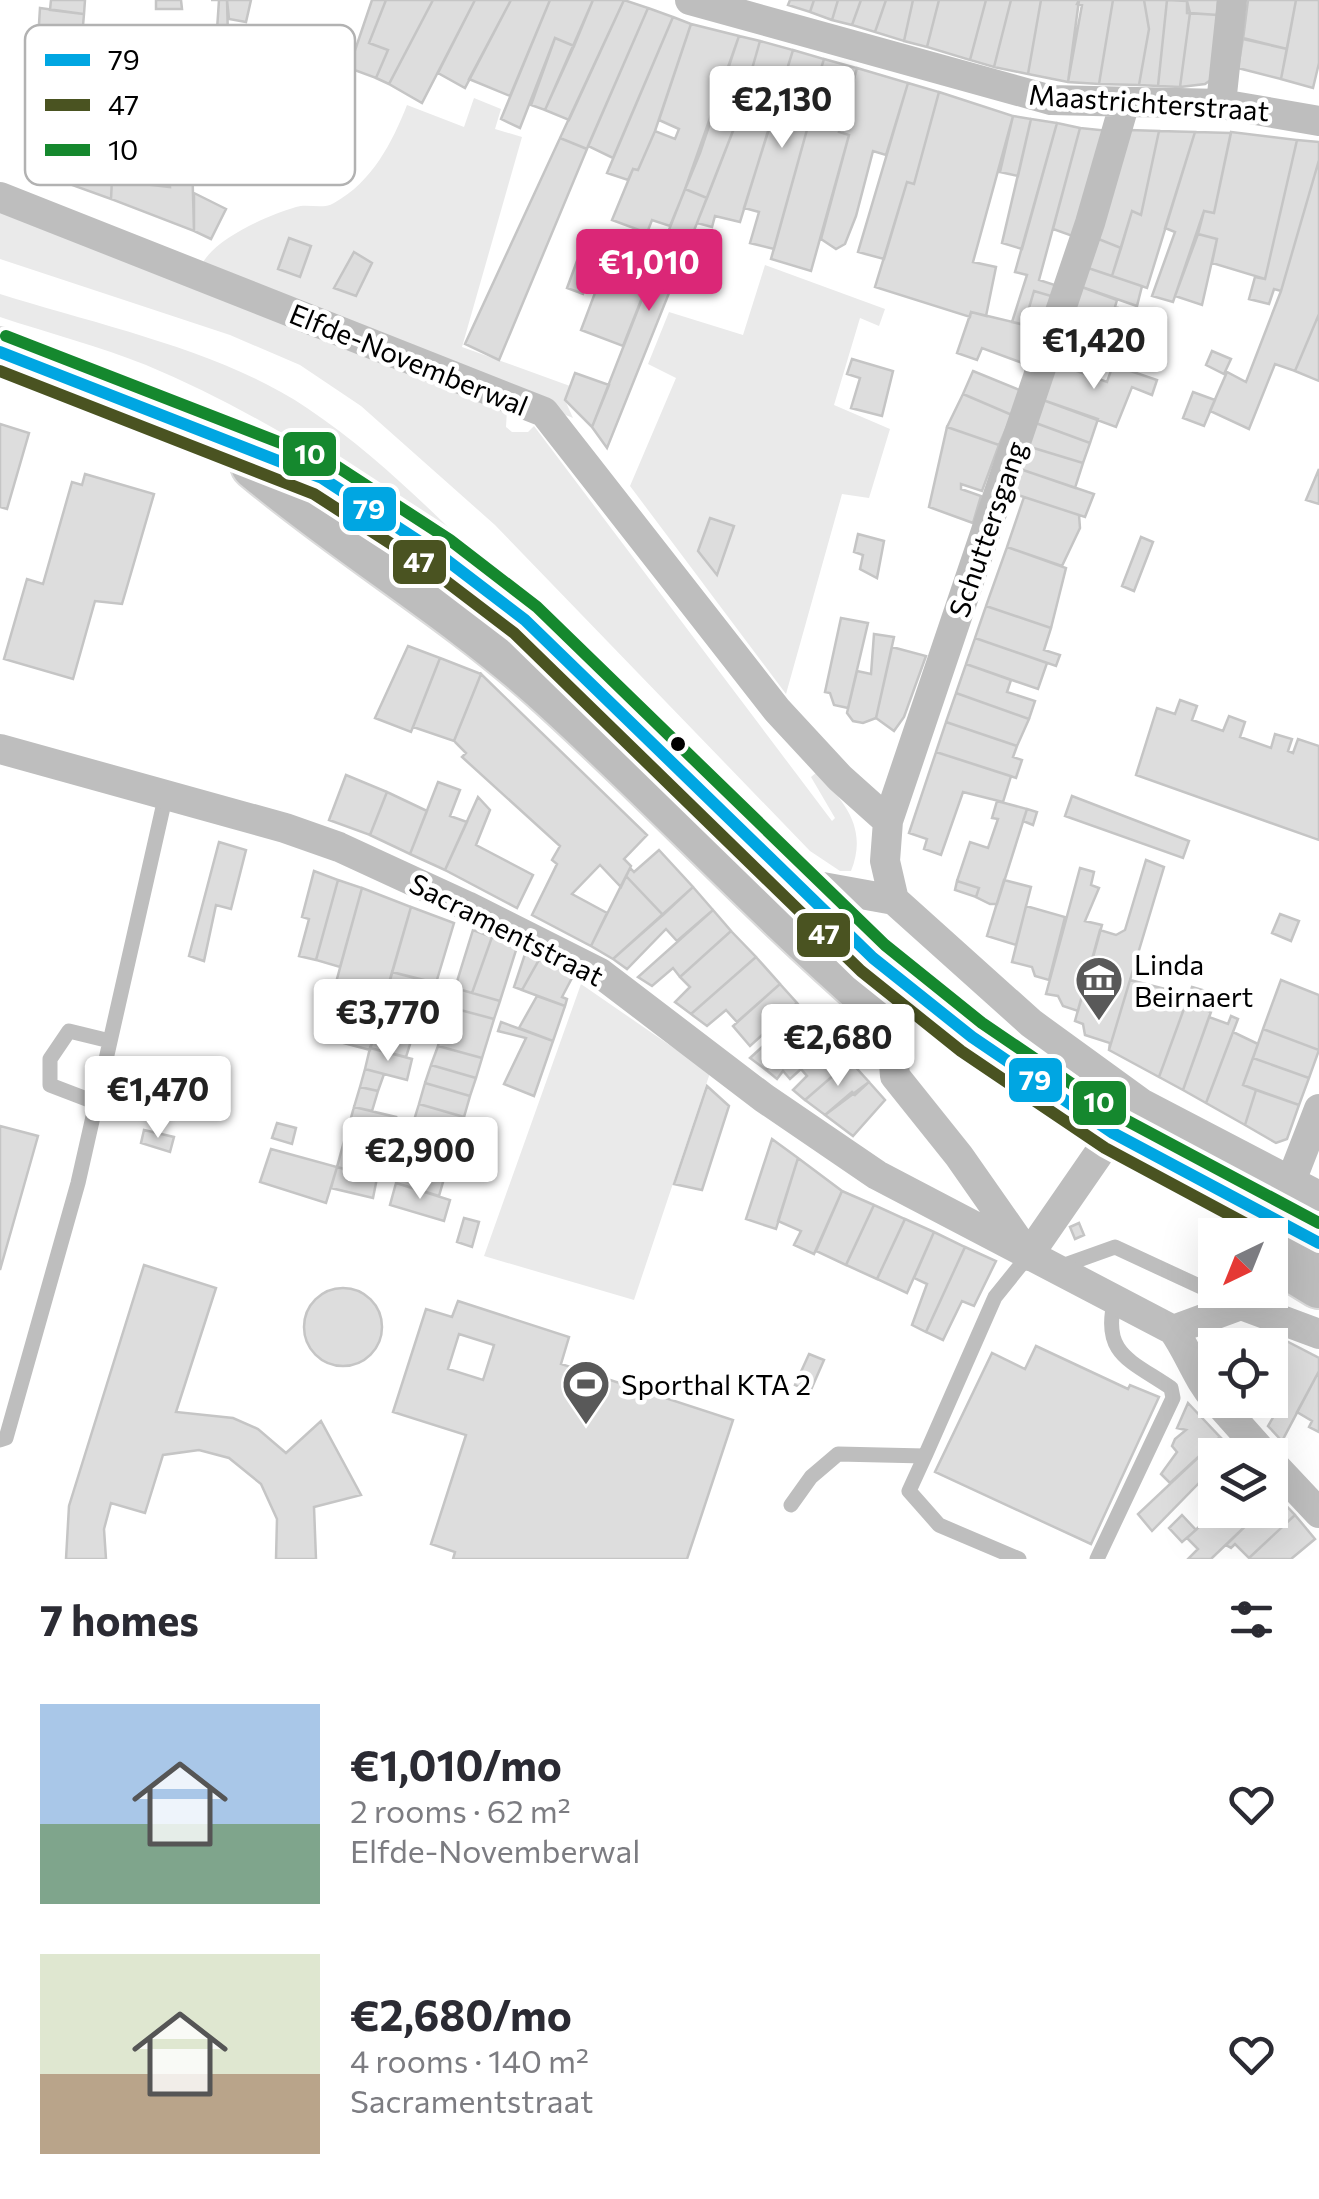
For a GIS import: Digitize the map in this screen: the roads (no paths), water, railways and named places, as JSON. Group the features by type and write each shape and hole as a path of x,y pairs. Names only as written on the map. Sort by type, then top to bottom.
{"main road":[{"path":"0,352 322,478 440,555 525,620 873,958 1104,1144 1213,1218"},
{"path":"229,444 319,519 416,582 543,686 774,913 890,1014 1041,1125 1104,1144 1319,1243"},
{"path":"1288,1265 1319,1284"}],"street":[{"name":"Maastrichterstraat","path":"690,0 1036,96 1221,104 1319,120"},
{"path":"1221,104 1232,0"},
{"name":"Schuttersgang","path":"894,900 885,861 888,821 1090,224 1125,102"},
{"name":"Elfde-Novemberwal","path":"0,198 544,412 777,710 840,778 888,821"},
{"name":"Sacramentstraat","path":"0,749 339,847 600,972 764,1098 876,1174 1174,1330"},
{"path":"795,882 894,900 1031,1023 1141,1103 1319,1196"},
{"path":"890,1014 895,1076 1042,1262 1104,1144"},
{"path":"1291,1180 1319,1109"},
{"path":"1198,1373 1191,1354 1174,1330 1233,1308"},
{"path":"1249,1308 1319,1334"},
{"path":"1231,1418 1250,1438"},
{"path":"1288,1480 1319,1513"}],"lane":[{"path":"0,1440 6,1438 97,1103 166,794"},
{"path":"97,1103 50,1084 50,1059 68,1031 110,1042"},
{"path":"1019,1559 939,1525 909,1490 995,1297 1042,1262 1115,1247 1198,1285"},
{"path":"1097,1559 1173,1398 1171,1388 1114,1348 1108,1328 1114,1299"},
{"path":"790,1505 811,1477 838,1454 926,1456"}],"place":[{"name":"Linda Beirnaert","path":"1099,1022"},
{"name":"Sporthal KTA 2","path":"586,1426"}]}
